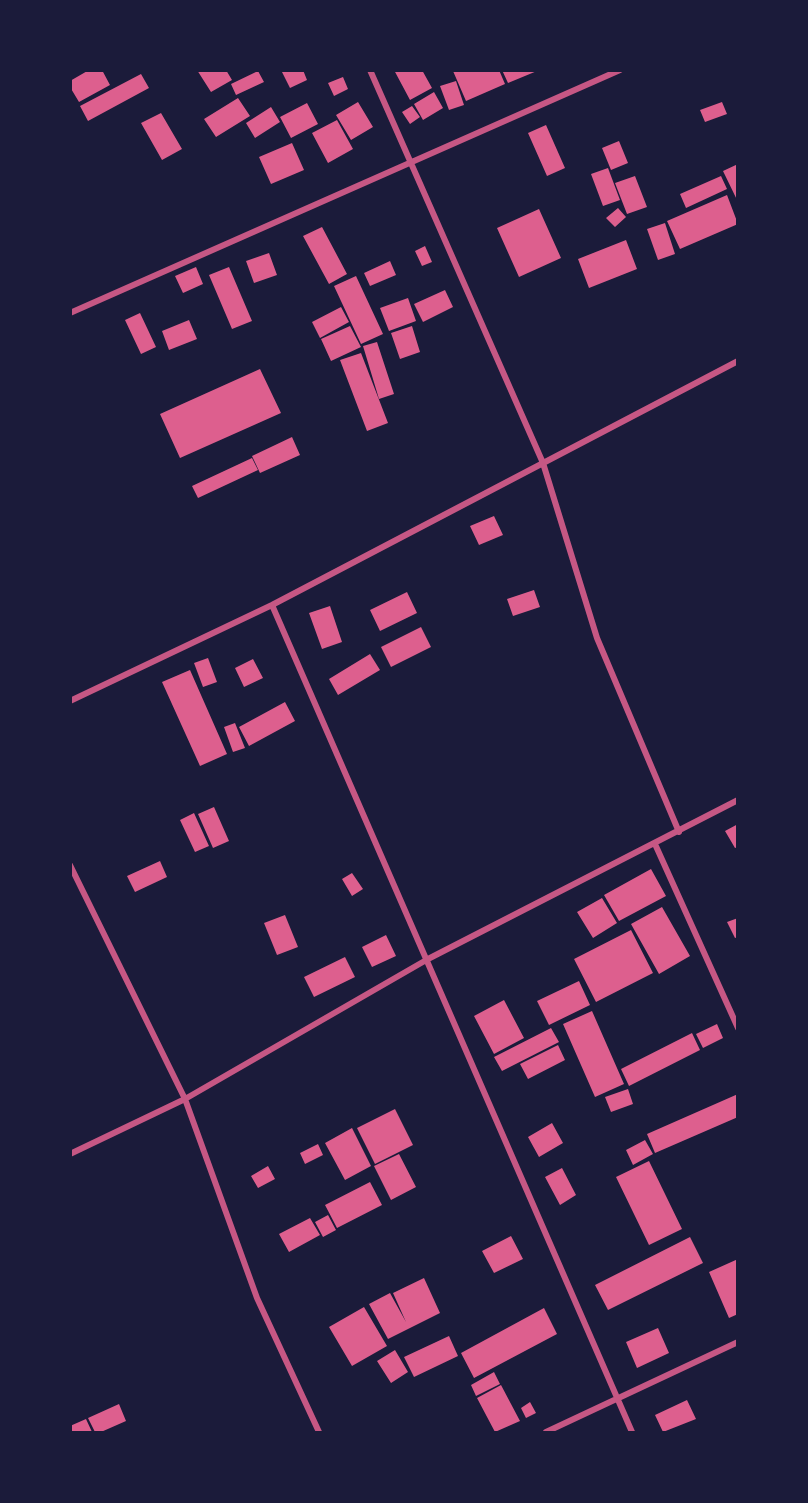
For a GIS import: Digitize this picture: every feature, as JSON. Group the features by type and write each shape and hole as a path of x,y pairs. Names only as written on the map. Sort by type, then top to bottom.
{"street":[{"path":"370,70 543,463 597,638 679,832"},
{"path":"70,313 413,164 620,70"},
{"path":"70,701 272,605 738,361"},
{"path":"272,605 632,1432"},
{"path":"70,1154 184,1099 428,959 738,800"},
{"path":"655,844 738,1028"},
{"path":"70,865 184,1099 257,1298 319,1432"},
{"path":"546,1432 738,1342"}],"building":[{"path":"89,70 102,70 110,85 79,102 70,87 70,81"},
{"path":"197,70 226,70 232,80 211,92"},
{"path":"281,70 303,70 307,80 290,88"},
{"path":"394,70 422,70 432,88 410,100"},
{"path":"499,70 505,84 466,101 453,71"},
{"path":"502,70 537,70 537,71 508,83"},
{"path":"258,71 264,82 236,95 231,84"},
{"path":"141,74 149,88 88,121 80,106"},
{"path":"343,77 348,89 334,96 328,83"},
{"path":"456,81 464,105 449,110 440,86"},
{"path":"434,92 443,108 423,120 414,104"},
{"path":"238,98 250,116 216,137 204,119"},
{"path":"358,102 373,127 351,140 336,115"},
{"path":"722,102 727,114 705,122 700,110"},
{"path":"307,103 318,124 291,138 280,117"},
{"path":"412,106 420,117 410,124 402,112"},
{"path":"271,107 280,122 255,138 246,123"},
{"path":"161,113 182,149 162,160 141,123"},
{"path":"337,120 353,149 328,163 312,133"},
{"path":"546,125 565,168 547,176 528,133"},
{"path":"619,141 628,163 611,170 602,148"},
{"path":"292,143 304,170 271,184 259,157"},
{"path":"738,164 738,202 723,171"},
{"path":"608,168 620,200 603,206 591,174"},
{"path":"635,176 647,207 627,214 615,183"},
{"path":"721,176 727,189 686,208 680,194"},
{"path":"727,195 738,224 680,249 667,221"},
{"path":"618,208 626,217 615,227 606,218"},
{"path":"539,209 561,258 519,277 497,228"},
{"path":"665,223 675,254 658,260 647,229"},
{"path":"322,227 347,274 329,284 303,236"},
{"path":"626,240 637,269 589,288 578,259"},
{"path":"425,246 432,262 422,266 415,251"},
{"path":"269,253 277,275 254,283 246,261"},
{"path":"390,261 396,275 370,286 364,273"},
{"path":"196,267 203,284 183,293 175,276"},
{"path":"229,267 252,321 232,329 209,275"},
{"path":"356,276 383,334 361,344 334,286"},
{"path":"445,290 453,307 423,322 414,304"},
{"path":"408,298 416,321 389,331 380,308"},
{"path":"341,307 349,322 320,338 312,322"},
{"path":"140,313 156,347 141,354 125,320"},
{"path":"189,320 197,339 169,350 162,331"},
{"path":"350,326 361,347 331,361 321,339"},
{"path":"412,326 420,352 400,359 391,333"},
{"path":"377,342 394,394 379,399 363,346"},
{"path":"361,353 388,423 367,431 340,360"},
{"path":"260,369 281,413 180,458 160,414"},
{"path":"292,437 300,455 260,473 252,456"},
{"path":"252,458 258,470 198,498 192,486"},
{"path":"494,516 503,535 479,545 470,526"},
{"path":"534,590 540,607 513,616 507,599"},
{"path":"407,592 417,613 380,631 370,610"},
{"path":"330,606 342,642 322,649 309,613"},
{"path":"421,627 431,647 391,667 381,647"},
{"path":"370,654 380,670 338,695 329,679"},
{"path":"208,658 217,682 203,687 194,663"},
{"path":"253,659 263,678 244,687 235,668"},
{"path":"190,670 227,754 200,766 162,682"},
{"path":"285,702 295,721 249,746 239,727"},
{"path":"235,723 245,748 233,752 224,727"},
{"path":"214,807 229,841 213,848 198,814"},
{"path":"194,813 209,846 195,852 180,820"},
{"path":"738,824 738,847 735,848 725,831"},
{"path":"160,861 167,877 135,892 127,876"},
{"path":"651,869 666,896 619,921 604,895"},
{"path":"352,873 363,889 352,896 342,879"},
{"path":"602,898 617,923 593,938 577,912"},
{"path":"662,907 690,956 659,974 631,924"},
{"path":"285,915 298,947 277,955 264,923"},
{"path":"738,918 738,937 735,938 727,922"},
{"path":"631,930 653,973 596,1002 574,959"},
{"path":"386,935 396,956 372,967 362,947"},
{"path":"345,957 355,977 314,997 304,977"},
{"path":"579,981 590,1005 549,1025 537,1001"},
{"path":"504,1000 524,1038 494,1054 474,1016"},
{"path":"592,1011 624,1084 595,1097 563,1024"},
{"path":"717,1024 723,1038 703,1048 696,1034"},
{"path":"551,1028 559,1042 502,1071 494,1057"},
{"path":"692,1033 700,1050 629,1086 621,1069"},
{"path":"558,1045 565,1060 528,1079 520,1064"},
{"path":"628,1089 633,1104 611,1112 605,1097"},
{"path":"738,1094 738,1117 655,1153 647,1134"},
{"path":"395,1109 413,1145 375,1164 357,1128"},
{"path":"552,1123 563,1143 539,1157 528,1137"},
{"path":"352,1128 371,1166 345,1180 325,1143"},
{"path":"645,1140 653,1154 633,1165 626,1150"},
{"path":"318,1144 323,1155 305,1164 300,1153"},
{"path":"399,1154 416,1187 391,1200 374,1166"},
{"path":"649,1161 682,1229 649,1245 616,1177"},
{"path":"268,1166 275,1179 258,1188 251,1176"},
{"path":"562,1168 576,1195 560,1205 545,1177"},
{"path":"370,1182 382,1205 337,1228 325,1205"},
{"path":"328,1215 336,1230 323,1237 315,1222"},
{"path":"310,1218 320,1235 289,1252 279,1234"},
{"path":"511,1236 523,1259 494,1273 482,1251"},
{"path":"690,1237 703,1263 608,1310 595,1285"},
{"path":"738,1259 738,1314 729,1318 709,1272"},
{"path":"424,1278 440,1313 388,1339 369,1304 390,1293 406,1322 393,1293"},
{"path":"364,1307 387,1346 352,1366 329,1327"},
{"path":"544,1308 557,1334 474,1378 461,1353"},
{"path":"658,1328 669,1353 637,1368 626,1342"},
{"path":"449,1336 458,1356 414,1377 404,1357"},
{"path":"395,1350 408,1372 391,1383 377,1361"},
{"path":"494,1372 500,1384 476,1396 471,1385"},
{"path":"501,1385 520,1421 495,1432 477,1398"},
{"path":"687,1400 696,1419 663,1432 655,1415"},
{"path":"530,1402 536,1413 526,1418 521,1408"},
{"path":"119,1404 126,1421 101,1432 95,1432 88,1418"},
{"path":"86,1419 92,1432 70,1432 70,1426"}]}
